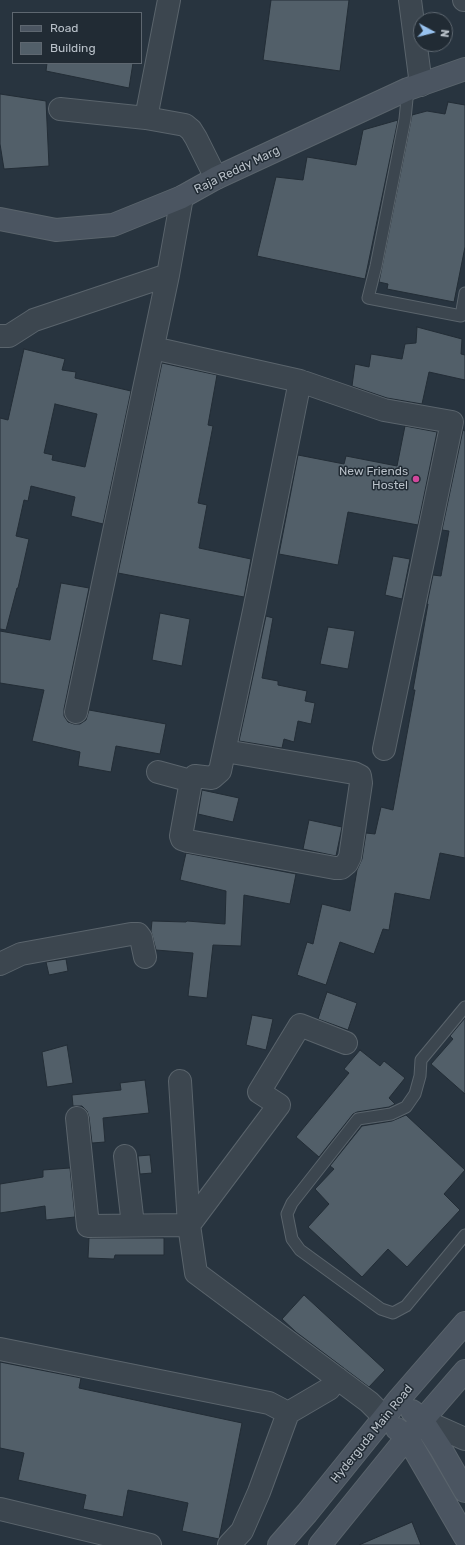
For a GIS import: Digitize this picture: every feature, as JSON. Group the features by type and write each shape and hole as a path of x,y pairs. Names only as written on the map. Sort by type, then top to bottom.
{"street":[{"path":"146,118 169,0"},
{"path":"410,0 415,87"},
{"name":"Raja Reddy Marg","path":"0,219 56,230 112,225 182,197 216,178 415,87 465,70"},
{"path":"60,109 146,118 185,125 191,130 216,178"},
{"path":"76,712 153,348 182,197"},
{"path":"0,336 9,336 34,320 168,275"},
{"path":"153,348 300,381 384,410 452,422 384,749"},
{"path":"225,751 348,772 360,776 361,783 352,850 347,863 341,868 335,868 184,840 181,836 191,780 195,776 212,778 220,772 300,381"},
{"path":"158,772 191,780"},
{"path":"0,964 21,954 131,934 138,934 141,938 145,957"},
{"path":"189,1225 279,1105 258,1092 300,1025 346,1043"},
{"path":"180,1081 189,1225 196,1273 369,1402 407,1437 465,1537"},
{"path":"77,1118 88,1226 189,1225"},
{"path":"125,1156 133,1225"},
{"name":"Hyderguda Main Road","path":"278,1545 307,1514 384,1417 465,1322"},
{"path":"0,1350 268,1403 288,1413"},
{"path":"320,1545 407,1437 465,1371"},
{"path":"229,1545 242,1531 259,1492 288,1413 328,1389 337,1378"},
{"path":"369,1402 399,1400 422,1420 465,1490"},
{"path":"422,1420 465,1438"},
{"path":"0,1509 150,1545"}],"lane":[{"path":"415,87 405,119 368,298 461,316 465,293"},
{"path":"465,1007 421,1060 420,1076 415,1094 406,1107 391,1114 358,1119 292,1202 287,1214 292,1239 300,1250 381,1309 393,1313 406,1306 465,1236"}],"building":[{"path":"271,0 349,0 340,71 263,60"},
{"path":"47,64 133,64 129,88 46,71"},
{"path":"0,94 46,101 49,166 4,169 0,144"},
{"path":"448,102 465,105 465,247 454,302 387,289 388,284 379,282 412,115 427,111 445,114"},
{"path":"398,120 365,279 257,256 276,177 303,180 307,157 356,165 363,130"},
{"path":"417,327 462,339 461,354 465,355 465,380 429,372 422,404 387,398 352,386 355,364 369,367 371,354 402,359 405,344 416,343"},
{"path":"24,349 65,359 62,370 76,372 75,378 131,391 103,524 71,516 75,497 31,486 28,501 24,500 16,536 29,539 18,588 6,630 0,629 0,418 8,420","holes":["55,404 97,414 85,467 52,460 53,455 44,453"]},
{"path":"162,363 217,375 208,425 213,426 198,503 207,505 199,548 251,559 244,597 118,573"},
{"path":"405,426 437,432 418,525 348,512 338,565 279,554 298,455 344,464 346,456 397,466"},
{"path":"463,430 465,431 465,858 440,853 430,900 395,893 389,930 383,929 374,954 340,942 326,985 297,975 307,942 313,944 322,904 350,911 357,870 362,859 366,833 375,834 381,807 393,810 415,690 413,690 427,604 433,575 441,576 449,531 442,530"},
{"path":"393,556 410,559 402,599 385,595"},
{"path":"61,583 89,588 64,709 64,716 68,722 80,724 86,720 89,710 166,724 160,754 116,746 111,772 78,766 80,752 32,741 44,690 0,683 0,631 50,640"},
{"path":"160,613 190,619 182,666 152,660"},
{"path":"266,616 273,618 262,678 278,681 278,685 307,691 305,701 315,703 311,724 298,721 294,742 284,739 282,748 239,741"},
{"path":"328,627 355,631 348,669 320,664"},
{"path":"202,790 239,798 233,822 198,814"},
{"path":"309,820 342,827 336,856 303,849"},
{"path":"186,853 296,874 290,904 244,895 241,946 213,945 207,998 188,996 193,953 156,950 151,931 152,921 187,921 225,924 226,891 180,880"},
{"path":"66,959 68,971 49,975 46,962"},
{"path":"327,992 357,1003 348,1030 318,1019"},
{"path":"252,1015 273,1019 266,1050 246,1045"},
{"path":"465,1018 465,1094 431,1064 453,1039 450,1036"},
{"path":"67,1045 73,1083 47,1087 42,1052"},
{"path":"360,1050 380,1066 384,1061 405,1078 389,1098 395,1104 389,1107 353,1114 319,1157 296,1137 349,1073 344,1069"},
{"path":"145,1080 149,1113 103,1118 105,1142 92,1143 87,1111 82,1106 73,1106 72,1095 121,1090 120,1083"},
{"path":"406,1115 465,1170 444,1194 460,1210 407,1267 388,1249 362,1277 308,1227 329,1204 315,1189 334,1169 330,1166 362,1126 392,1121"},
{"path":"150,1155 152,1173 140,1174 138,1156"},
{"path":"70,1168 75,1217 46,1220 45,1206 0,1213 0,1184 43,1177 43,1170"},
{"path":"89,1238 164,1238 164,1255 115,1255 114,1259 88,1258"},
{"path":"304,1295 385,1370 369,1387 296,1332 282,1319"},
{"path":"0,1362 81,1378 79,1388 242,1423 219,1539 182,1531 188,1503 128,1490 123,1517 83,1509 86,1495 18,1480 24,1453 0,1448"},
{"path":"412,1522 421,1545 359,1545"}],"place":[{"name":"New Friends Hostel","path":"416,479"}]}
